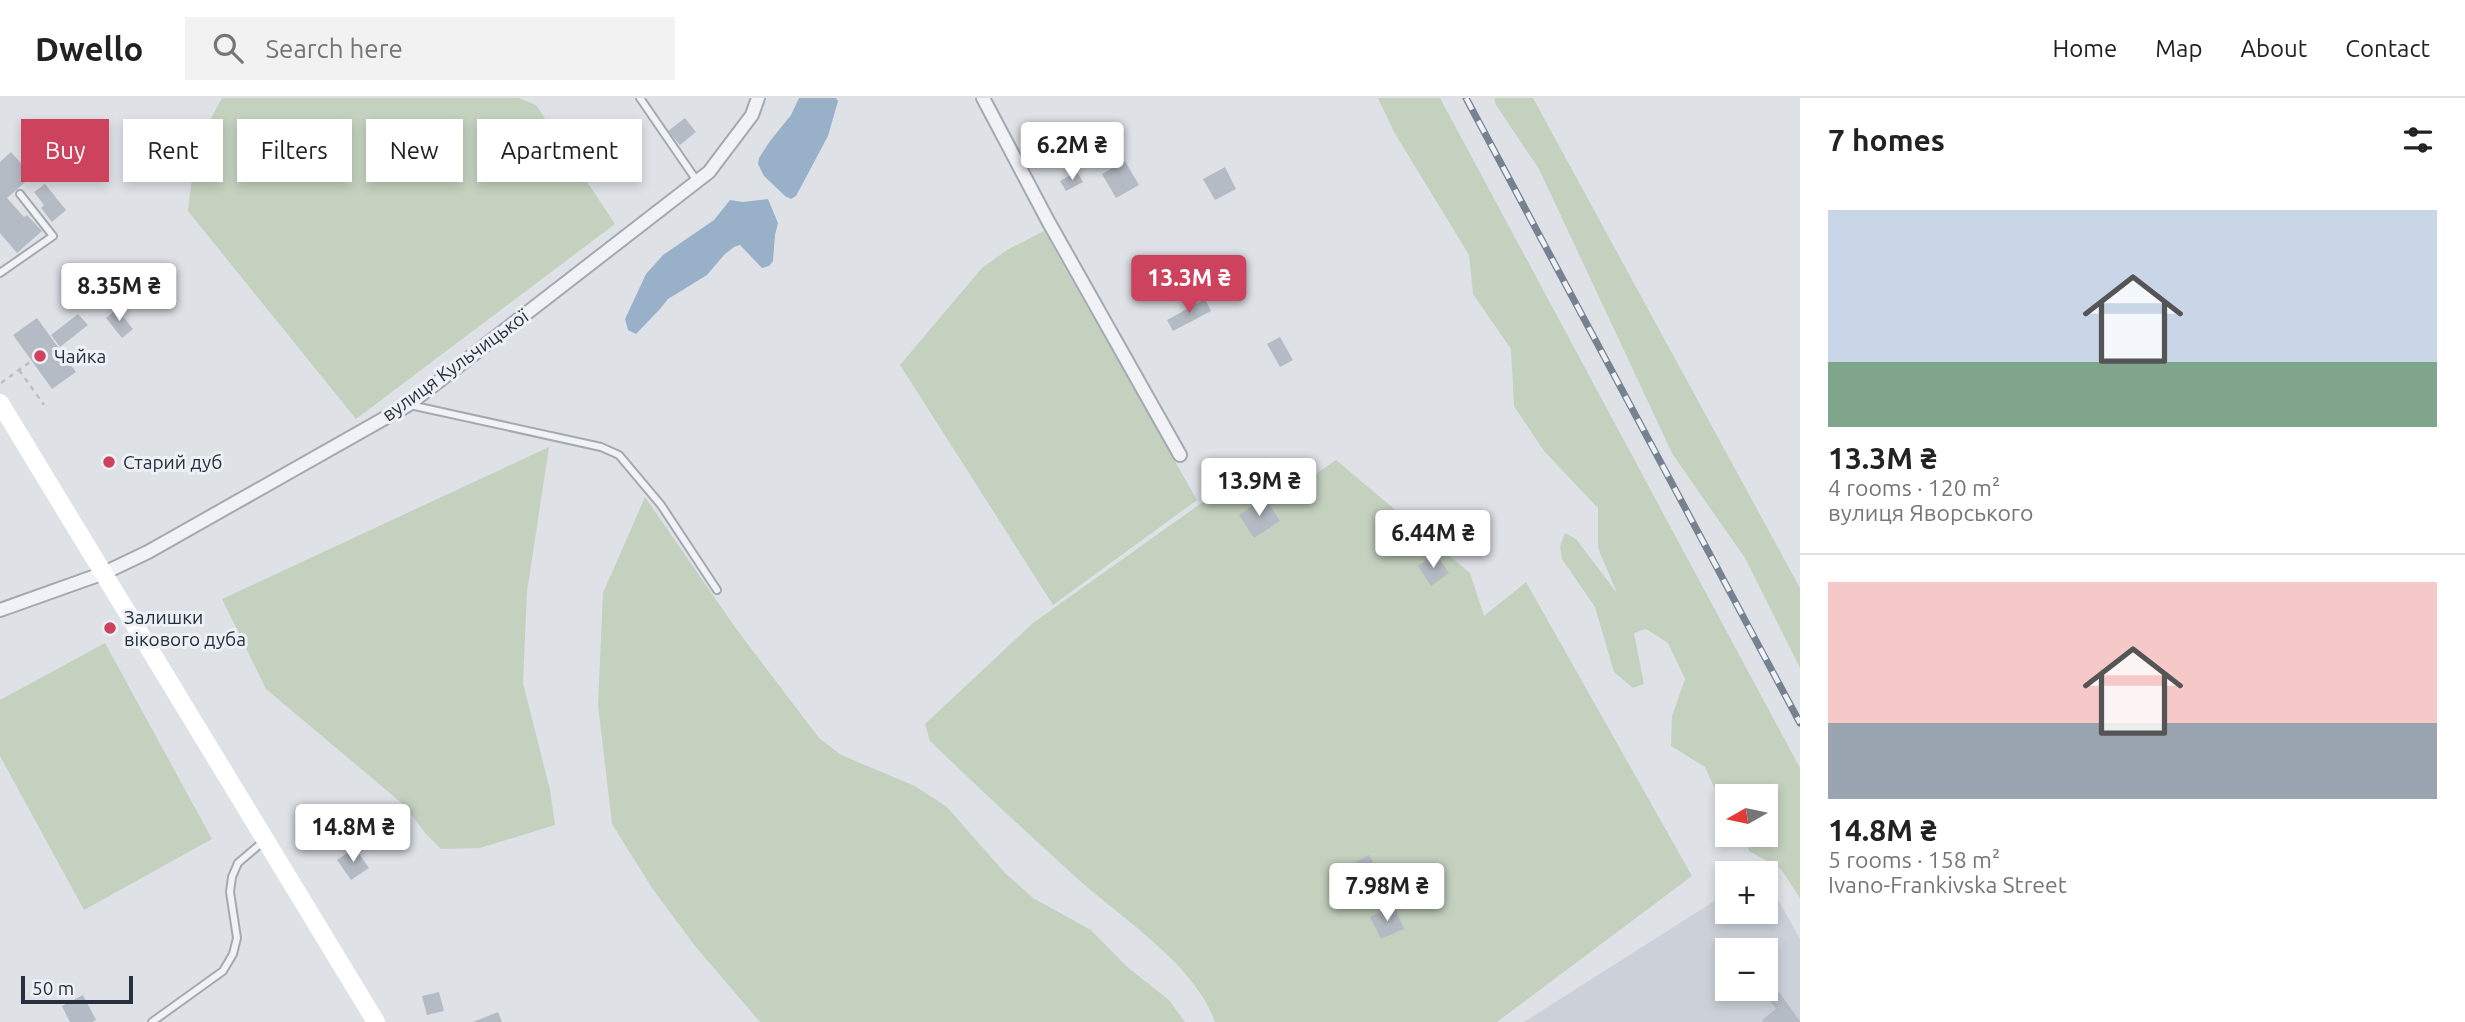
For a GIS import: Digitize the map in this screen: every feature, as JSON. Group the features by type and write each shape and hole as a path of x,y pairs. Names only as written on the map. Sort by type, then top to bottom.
{"main road":[{"path":"0,403 376,1022"}],"street":[{"name":"вулиця Кульчицької","path":"0,610 104,573 148,552 408,405 709,172 752,115 758,98"},
{"path":"983,98 1048,221 1180,455"}],"lane":[{"path":"640,98 697,181"},
{"path":"0,273 53,236 20,194"},
{"path":"408,405 601,447 619,455 661,505 717,590"},
{"path":"152,1022 223,971 233,954 237,938 230,892 232,877 238,863 265,839"}],"path":[{"path":"1,383 30,362"},
{"path":"19,370 44,405"}],"shaded area":[{"path":"1778,900 1800,939 1800,1022 1524,1022 1715,901 1715,924 1778,924"}],"green space":[{"path":"222,98 519,98 536,105 545,119 477,119 477,182 587,182 615,224 356,419 188,211 192,182 223,182 223,119 211,119"},
{"path":"1378,98 1440,98 1800,768 1800,898 1778,867 1778,861 1767,861 1749,851 1748,847 1778,847 1778,784 1715,784 1715,790 1705,767 1671,746 1672,716 1685,679 1668,643 1646,629 1634,633 1644,684 1633,688 1614,672 1595,607 1562,559 1560,546 1565,533 1576,539 1617,593 1598,548 1598,508 1544,451 1514,406 1511,349 1473,294 1469,255 1394,132"},
{"path":"1494,98 1533,98 1800,588 1800,668 1745,558 1673,455 1539,169"},
{"path":"1044,231 1197,500 1053,605 900,365 982,268 1007,250"},
{"path":"549,447 527,592 523,683 550,790 555,825 480,848 441,849 404,805 266,689 222,599"},
{"path":"1266,457 1304,482 1336,460 1470,573 1484,616 1526,582 1692,876 1497,1022 1215,1022 1206,1001 1175,963 1079,880 930,741 925,724 1033,623"},
{"path":"645,497 737,630 819,738 841,755 915,786 947,807 1005,873 1033,898 1091,930 1126,966 1169,1000 1185,1022 760,1022 695,946 652,888 612,824 598,705 603,593"},
{"path":"105,643 212,839 84,910 0,756 0,700"}],"water":[{"path":"799,98 836,98 838,101 828,136 796,196 791,199 764,176 758,164 759,158 791,115"},
{"path":"768,199 778,223 773,261 769,266 762,268 740,245 734,247 707,275 668,299 636,334 628,330 625,319 646,274 663,255 714,220 730,200 743,202"}],"building":[{"path":"685,118 696,132 680,145 668,131"},
{"path":"11,152 21,163 21,182 25,182 7,198 24,217 27,215 42,231 17,253 0,233 0,162"},
{"path":"1125,161 1139,185 1116,198 1102,174"},
{"path":"1225,167 1236,189 1215,200 1203,179"},
{"path":"1077,172 1083,182 1066,191 1060,181"},
{"path":"45,184 66,210 52,222 41,208 44,205 34,192"},
{"path":"1205,299 1211,311 1173,331 1167,320"},
{"path":"117,309 133,329 122,338 106,318"},
{"path":"78,314 88,325 60,347 51,335"},
{"path":"37,318 76,372 52,389 13,335"},
{"path":"1280,337 1293,360 1280,367 1267,344"},
{"path":"1265,498 1280,521 1254,538 1239,515"},
{"path":"1436,554 1449,573 1431,586 1418,566"},
{"path":"355,848 369,868 351,880 337,860"},
{"path":"1369,855 1380,875 1354,889 1343,869"},
{"path":"1394,906 1404,929 1381,939 1370,917"},
{"path":"439,992 444,1011 427,1015 422,996"},
{"path":"1778,993 1800,1022 1763,1022 1762,1020 1776,1009 1770,1001 1778,1001"},
{"path":"83,995 96,1020 70,1022 62,1006"},
{"path":"498,1012 502,1022 473,1022"}],"railway":[{"path":"1466,98 1800,723"}],"place":[{"name":"Чайка","path":"40,356"},
{"name":"Старий дуб","path":"109,462"},
{"name":"Залишки вікового дуба","path":"110,628"}]}
